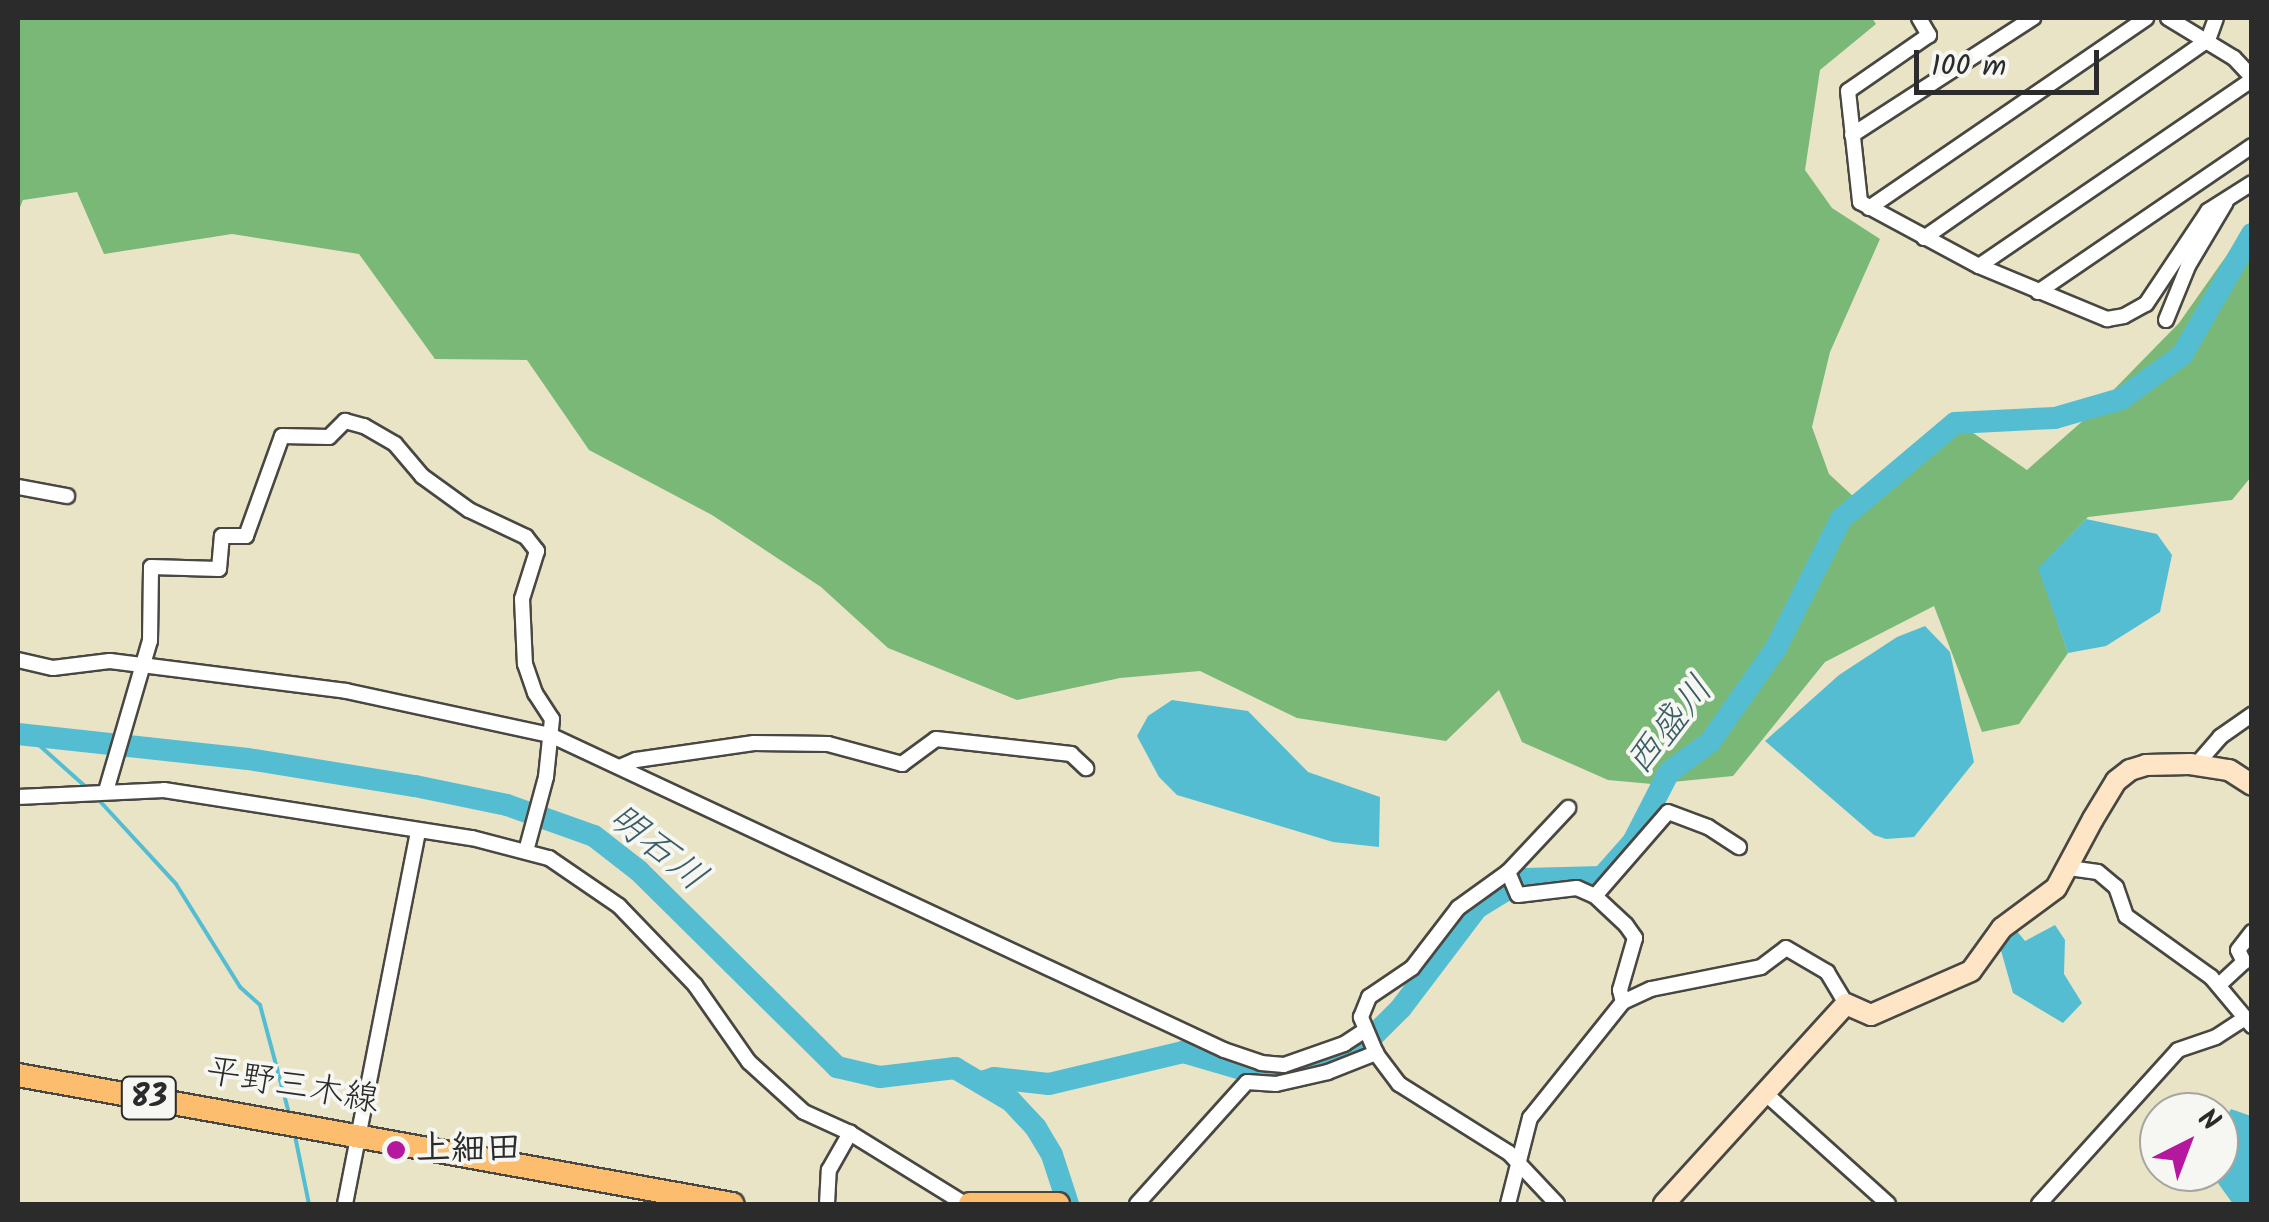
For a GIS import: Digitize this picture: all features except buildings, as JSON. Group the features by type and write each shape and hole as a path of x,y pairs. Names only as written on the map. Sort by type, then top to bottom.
{"main road":[{"path":"1664,1204 1846,1004 1871,1015 1971,971 1985,957 2002,928 2056,888 2116,781 2146,765 2196,765 2230,770 2252,785"},
{"name":"平野三木線","path":"18,1075 732,1204"},
{"path":"968,1204 1058,1204"}],"street":[{"path":"1919,18 1929,35 1848,91 1860,202 1979,266 2107,319 2124,316 2146,304 2208,212 2252,184"},
{"path":"1852,135 2033,18"},
{"path":"1870,208 2146,18"},
{"path":"1979,266 2252,78 2234,58 2168,18"},
{"path":"1924,238 2208,40 2216,18"},
{"path":"2038,292 2252,146"},
{"path":"2166,320 2188,266 2226,201"},
{"path":"106,791 150,640 151,566 219,569 222,536 246,536 282,436 328,437 345,422 364,426 395,444 422,476 469,510 526,537 537,552 522,599 525,664 535,693 552,719 546,777 526,851"},
{"path":"18,487 67,496"},
{"path":"18,660 54,668 110,661 346,691 550,735 1058,976 1261,1064 1284,1065 1344,1044 1364,1031"},
{"path":"2196,765 2220,738 2252,714"},
{"path":"620,767 636,760 754,743 828,744 902,764 936,739 1071,754 1086,768"},
{"path":"18,798 164,790 472,838 548,858 611,899 694,984 749,1062 804,1112 850,1133 968,1204"},
{"path":"1558,1204 1509,1153 1400,1084 1376,1053 1361,1017 1369,997 1412,968 1458,908 1508,872 1568,808"},
{"path":"1595,896 1668,812 1708,826 1740,847"},
{"path":"345,1204 418,832"},
{"path":"2039,1204 2178,1050 2248,1022 2219,985 2126,916 2116,887 2098,872 2069,868"},
{"path":"1508,872 1518,895 1577,888 1595,896 1634,938 1620,990 1623,1002"},
{"path":"2219,985 2244,962 2238,950 2252,932"},
{"path":"1508,1204 1530,1118 1623,1002 1650,989 1761,967 1786,948 1827,972 1846,1004"},
{"path":"1137,1204 1247,1082 1276,1084 1376,1053"},
{"path":"1766,1094 1888,1204"},
{"path":"827,1204 829,1170 850,1133"}],"green space":[{"path":"18,18 1872,18 1876,24 1820,70 1805,170 1832,208 1880,239 1830,352 1812,427 1829,474 1855,498 1963,426 2027,470 2086,418 2179,323 2251,221 2251,477 2232,500 2088,517 2039,568 2068,653 2019,724 1982,732 1934,606 1825,662 1733,776 1652,784 1608,780 1522,742 1499,690 1446,741 1297,718 1200,671 1120,678 1017,700 888,648 821,587 712,515 589,450 527,360 435,359 359,254 232,234 104,254 77,192 23,200 18,212"}],"water":[{"path":"2086,519 2157,534 2172,555 2160,612 2106,646 2068,653 2038,568"},
{"path":"1925,626 1950,652 1974,762 1914,837 1886,839 1874,835 1765,741 1839,675 1897,637"},
{"path":"1172,700 1248,711 1308,772 1380,797 1379,847 1333,842 1177,795 1159,777 1137,736 1148,716"},
{"path":"2055,925 2065,940 2064,974 2082,1003 2063,1023 2013,993 2000,947 2016,930 2025,941"},
{"path":"2239,1112 2251,1116 2251,1204 2233,1204 2224,1192 2239,1192"}],"waterway":[{"name":"西盛川","path":"982,1082 994,1078 1049,1084 1183,1052 1262,1075 1287,1074 1365,1044 1401,1008 1477,908 1524,879 1602,877 1633,842 1669,772 1710,742 1776,648 1841,519 1955,423 2055,418 2121,399 2182,355 2252,234"},
{"name":"明石川","path":"18,734 248,759 415,786 507,805 594,836 639,871 837,1067 880,1077 955,1068 1011,1101 1036,1128 1052,1155 1068,1204"},
{"path":"29,736 87,788"},
{"path":"97,798 176,884 240,987 260,1005 290,1117"},
{"path":"295,1136 309,1204"}],"place":[{"name":"上細田","path":"396,1150"}]}
